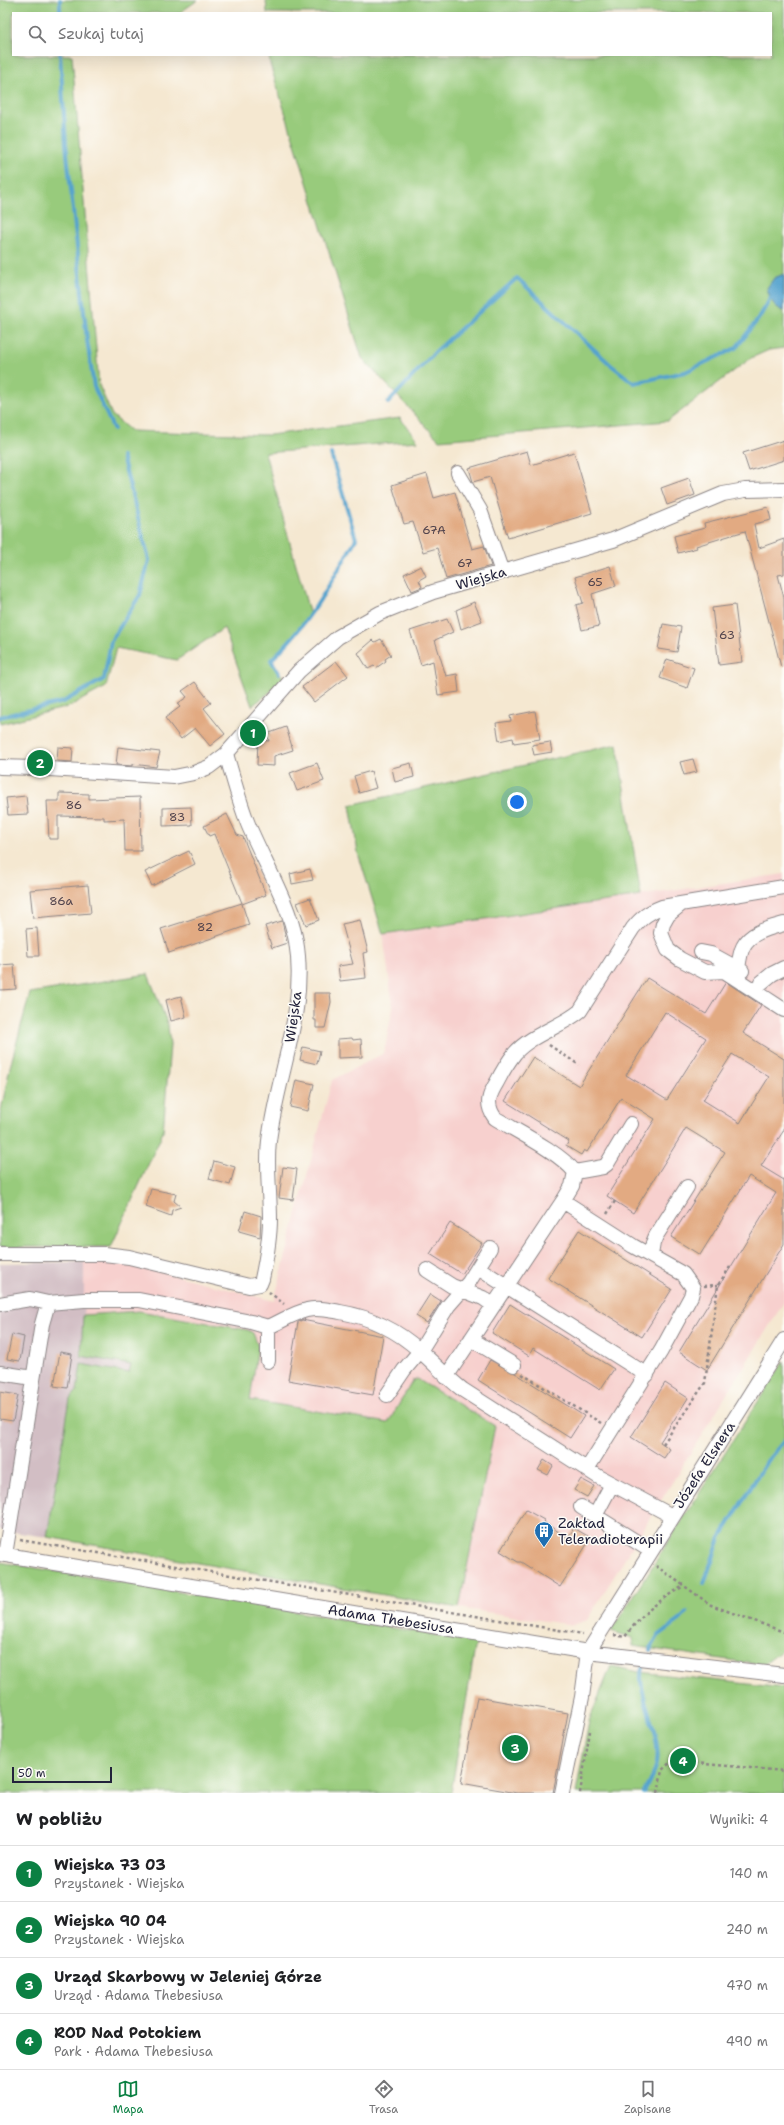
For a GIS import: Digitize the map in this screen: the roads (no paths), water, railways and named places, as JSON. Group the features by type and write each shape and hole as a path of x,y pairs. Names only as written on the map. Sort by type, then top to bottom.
{"street":[{"path":"458,473 480,510 502,572"},
{"name":"Wiejska","path":"0,767 174,777 194,773 210,767 226,754 299,671 338,637 386,610 433,592 613,540 723,494 745,490 784,489"},
{"name":"Wiejska","path":"0,1254 104,1254 129,1257 257,1285 267,1252 270,1220 267,1181 269,1143 295,1013 299,978 298,959 296,940 290,921 248,822 226,754"},
{"path":"446,1377 563,1202 572,1186 575,1172 570,1165 557,1156 495,1118 490,1111 489,1095 508,1063 516,1052 540,1036 569,1020 580,1011 640,919 650,911 682,904 784,888"},
{"path":"682,904 668,915 663,924 661,933 668,950 680,959 705,972 724,971 784,1010"},
{"path":"738,969 743,947 748,939 760,932 784,924"},
{"path":"701,952 711,954 784,998"},
{"path":"761,983 772,974 784,968"},
{"path":"575,1172 602,1167 607,1164 631,1124"},
{"path":"651,1255 656,1236 687,1187"},
{"path":"563,1202 633,1246 683,1274 693,1288 691,1296 646,1375 587,1470"},
{"path":"387,1395 404,1370 420,1351 448,1306 462,1291 490,1248"},
{"path":"478,1268 646,1375"},
{"path":"427,1270 462,1291 483,1298 493,1305"},
{"path":"0,1304 30,1299 48,1303 84,1300 139,1300 268,1326 298,1313 316,1308 351,1314 376,1322 392,1330 420,1351 446,1377 587,1470 672,1516"},
{"path":"2,1554 8,1538 33,1378 48,1303"},
{"path":"268,1326 268,1361"},
{"path":"471,1339 514,1365"},
{"name":"Józefa Elsnera","path":"588,1652 672,1516 784,1340"},
{"path":"0,1373 33,1378"},
{"path":"594,1516 612,1484"},
{"path":"581,1507 648,1555"},
{"name":"Adama Thebesiusa","path":"2,1554 588,1652 784,1675"},
{"path":"562,1793 582,1697 588,1652"}],"water":[{"path":"784,274 784,311 772,302 767,288 774,278"}],"waterway":[{"path":"60,0 60,12"},
{"path":"60,56 66,144 87,340 94,387 114,430"},
{"path":"388,403 435,352 517,278 611,365 634,383 685,372 736,348 759,318 770,299 784,299"},
{"path":"279,673 271,660 308,618 356,539 331,454"},
{"path":"0,717 63,702 104,679 111,641 140,595 149,560 122,456"},
{"path":"704,1583 720,1538 767,1461 784,1441"},
{"path":"650,1650 658,1636 680,1620 687,1612"},
{"path":"643,1665 641,1675 642,1686 644,1698 656,1737 657,1750 655,1770 644,1793"}],"place":[{"name":"Wiejska 73 03","path":"253,733"},
{"name":"Wiejska 90 04","path":"40,763"},
{"name":"Zakład Teleradioterapii","path":"544,1548"},
{"name":"Urząd Skarbowy w Jeleniej Górze","path":"515,1748"},
{"name":"ROD Nad Potokiem","path":"683,1761"}]}
